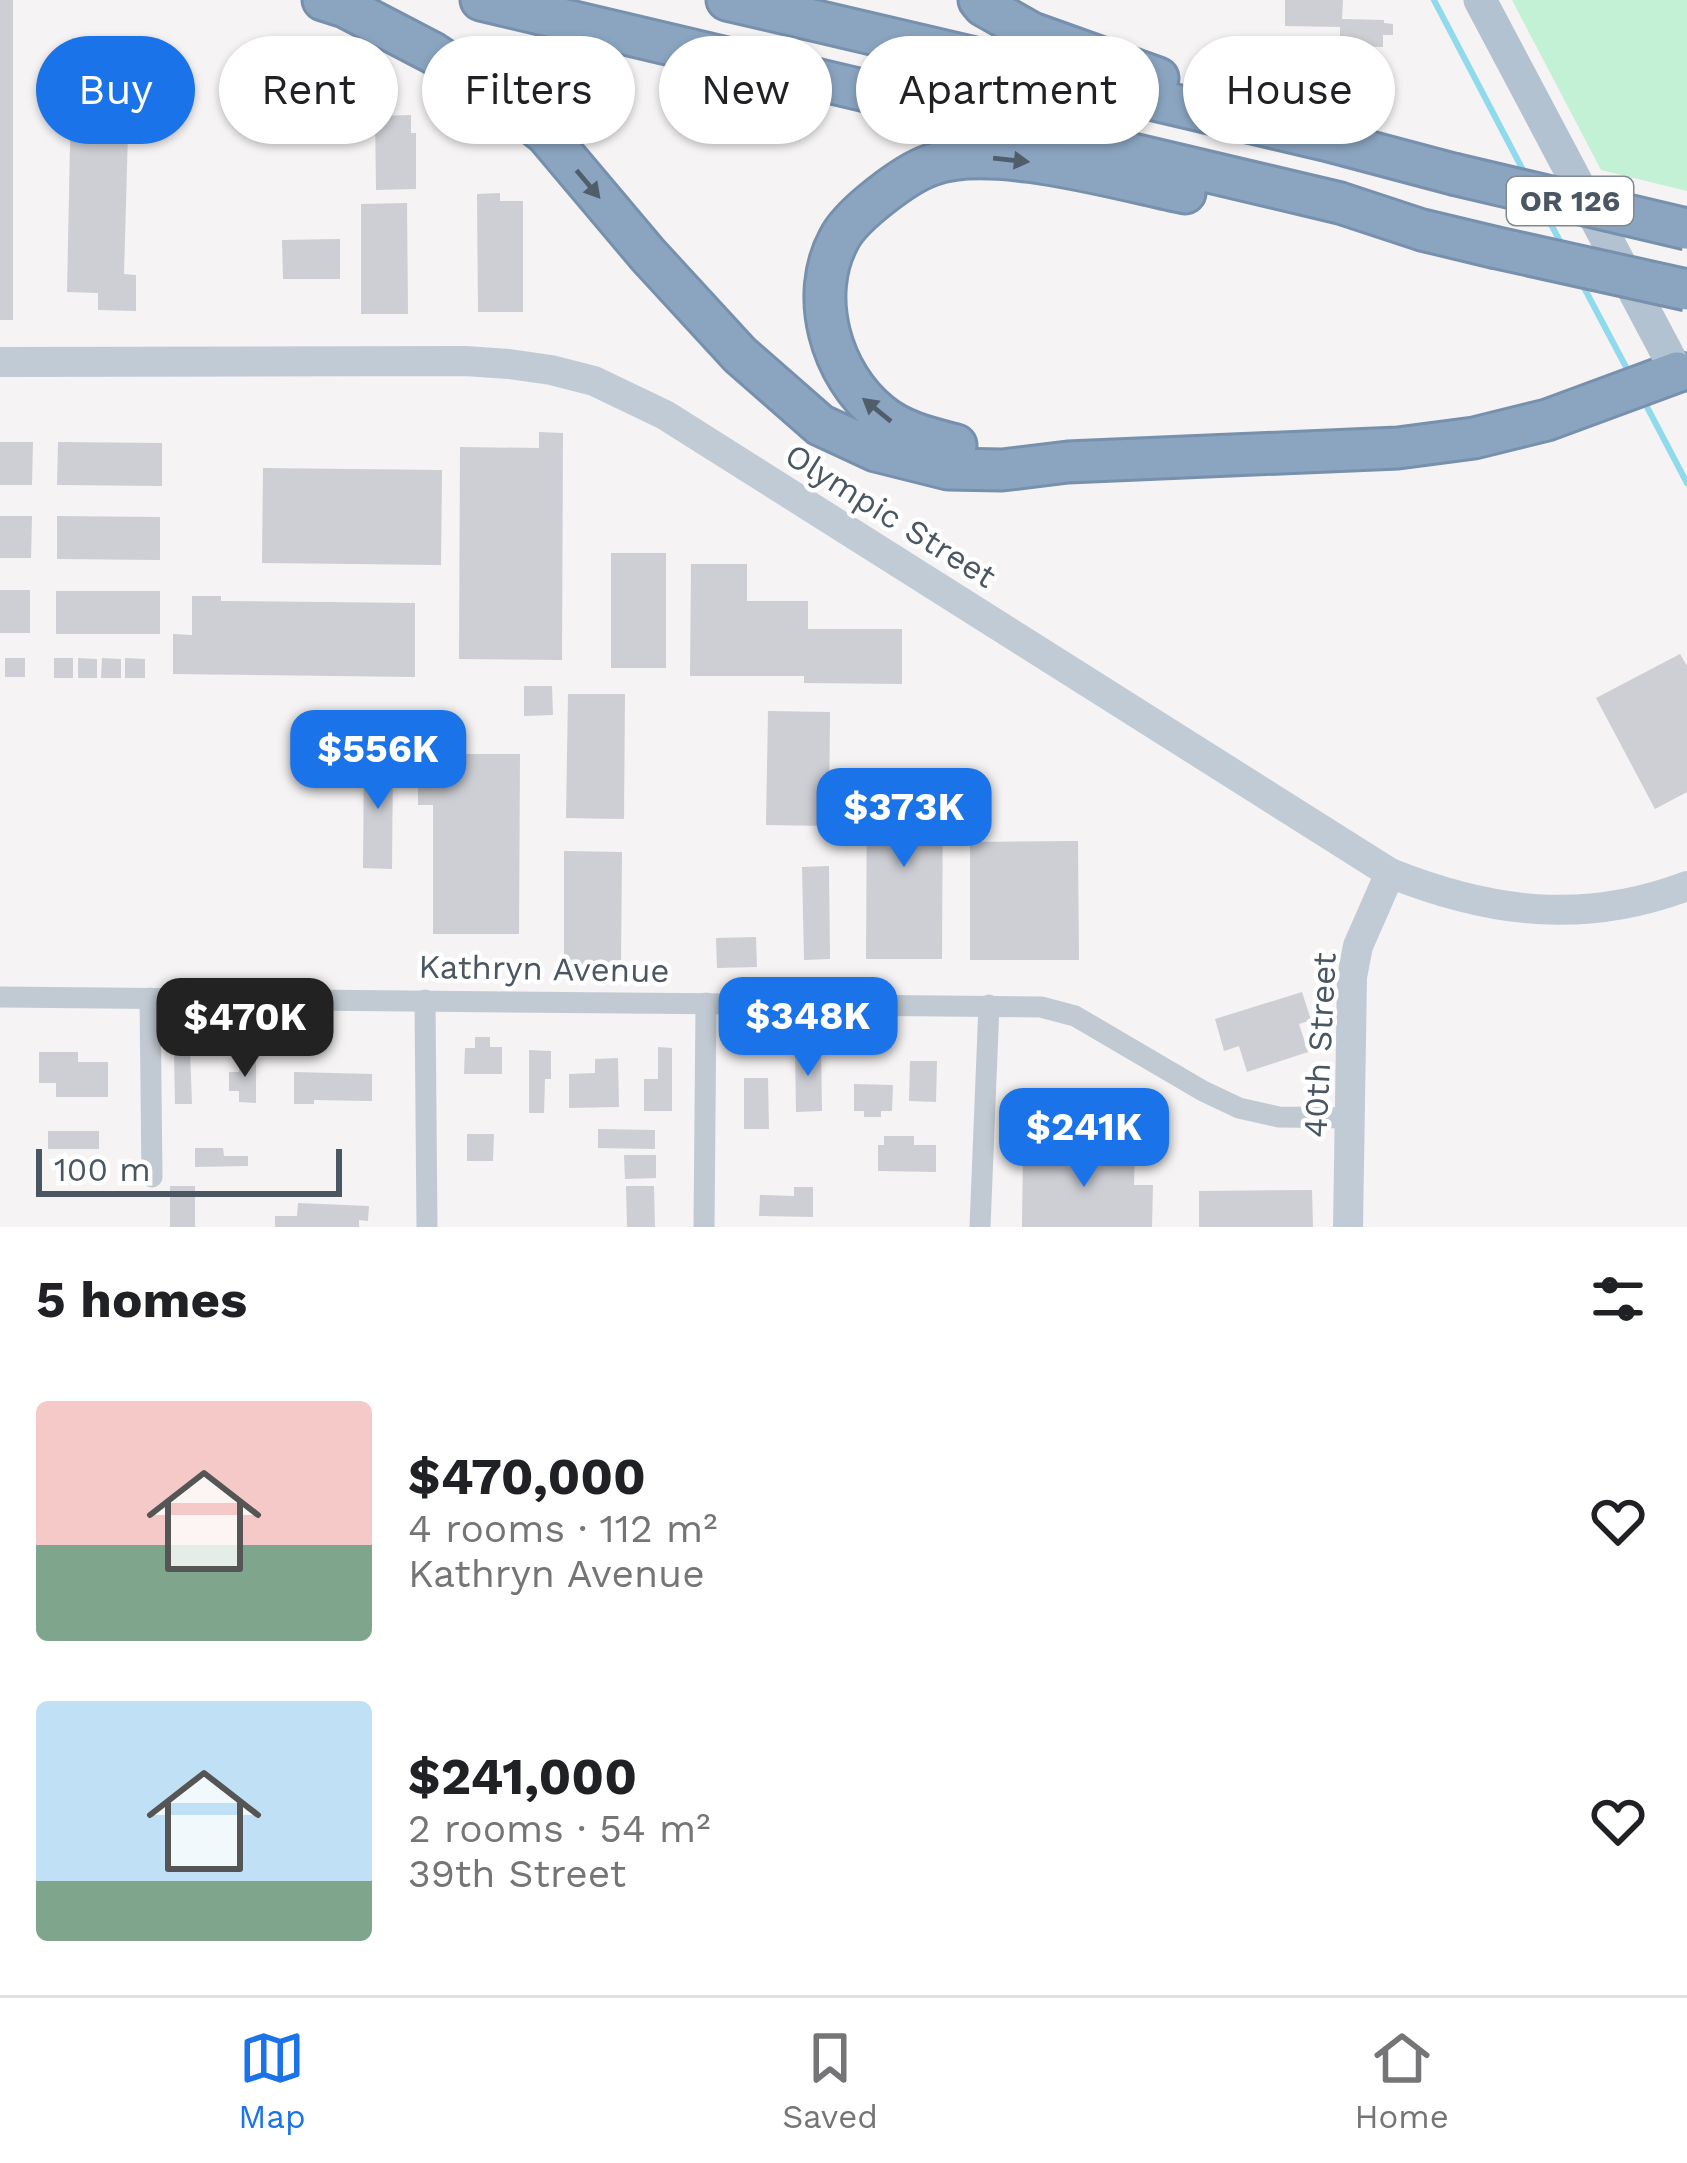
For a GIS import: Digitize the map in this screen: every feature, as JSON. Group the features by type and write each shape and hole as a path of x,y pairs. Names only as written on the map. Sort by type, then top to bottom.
{"highway":[{"path":"322,0 433,53 546,134 740,355 820,424 876,452 948,469 1002,470 1068,462 1398,448 1474,438 1682,381"},
{"name":"OR 126","path":"481,0 1340,203 1492,247 1687,290"},
{"name":"OR 126","path":"727,0 1183,107"},
{"path":"979,0 1032,33 1183,85"},
{"name":"OR 126","path":"1341,144 1687,229"},
{"path":"1068,462 916,435 882,416 860,395 841,367 824,311 827,268 840,235 883,193 932,164 981,157 1029,161 1336,223 1422,230"}],"main road":[{"path":"1480,0 1682,381"},
{"name":"Olympic Street","path":"0,362 465,361 551,370 594,382 665,415 1390,873 1459,897 1540,911 1624,904 1687,886"},
{"name":"40th Street","path":"1348,1227 1352,977 1358,946 1390,873"}],"street":[{"name":"Kathryn Avenue","path":"0,997 1042,1007 1076,1016 1239,1108 1279,1117 1349,1118"},
{"path":"150,998 152,1177"},
{"path":"425,1000 428,1227"},
{"path":"704,1227 706,1003"},
{"path":"980,1227 988,1005"}],"green space":[{"path":"1512,0 1687,0 1687,191 1601,170"}],"building":[{"path":"0,0 13,0 13,320 0,320"},
{"path":"1285,0 1343,0 1342,19 1384,20 1393,24 1393,35 1340,36 1340,27 1285,26"},
{"path":"398,115 411,115 411,133 416,133 416,189 376,190 375,144 398,144"},
{"path":"70,144 128,144 124,274 136,275 136,311 98,310 98,293 67,292"},
{"path":"500,193 500,201 523,201 523,312 478,312 477,194"},
{"path":"407,203 408,314 361,314 361,204"},
{"path":"340,239 340,279 283,279 282,240"},
{"path":"539,432 563,433 562,660 459,659 460,447 539,448"},
{"path":"0,442 33,442 32,485 0,485"},
{"path":"58,442 162,443 162,486 57,485"},
{"path":"263,468 442,470 441,565 262,563"},
{"path":"0,516 32,516 31,558 0,558"},
{"path":"57,516 160,517 160,560 57,559"},
{"path":"611,553 666,553 666,668 611,668"},
{"path":"691,564 747,564 747,601 808,601 808,629 902,629 902,684 804,683 804,676 690,676"},
{"path":"0,590 30,590 30,633 0,633"},
{"path":"56,591 160,591 160,634 56,634"},
{"path":"192,596 221,596 221,601 415,603 415,677 173,674 173,634 192,635"},
{"path":"1680,654 1687,666 1687,792 1655,809 1596,698"},
{"path":"5,658 25,658 25,677 5,677"},
{"path":"54,658 73,658 73,678 54,678"},
{"path":"78,658 97,659 97,678 78,678"},
{"path":"102,658 121,659 121,678 101,678"},
{"path":"125,658 145,659 145,678 125,678"},
{"path":"524,686 552,686 553,715 524,716"},
{"path":"568,694 625,694 624,819 566,818"},
{"path":"768,711 830,712 829,826 766,825"},
{"path":"433,754 520,754 519,934 433,934 433,805 418,805 418,759 433,759"},
{"path":"364,755 393,755 392,869 363,868"},
{"path":"867,781 943,782 942,959 866,959"},
{"path":"1078,841 1079,960 970,960 970,842"},
{"path":"564,851 622,852 621,965 564,965"},
{"path":"829,866 830,959 804,960 802,867"},
{"path":"756,937 757,967 717,968 716,938"},
{"path":"1302,992 1311,1020 1299,1024 1308,1052 1247,1072 1239,1046 1224,1051 1215,1019"},
{"path":"475,1037 490,1037 490,1047 502,1047 502,1074 464,1074 465,1048 475,1048"},
{"path":"658,1047 672,1048 672,1111 644,1111 644,1079 658,1079"},
{"path":"795,1047 821,1047 822,1111 796,1112"},
{"path":"529,1050 551,1051 544,1113 529,1113"},
{"path":"174,1051 190,1051 192,1104 175,1104"},
{"path":"39,1052 78,1052 78,1062 108,1062 108,1097 56,1097 56,1083 39,1083"},
{"path":"239,1056 256,1056 256,1103 239,1102 239,1091 229,1091 229,1072 239,1072"},
{"path":"618,1058 619,1107 569,1108 569,1074 595,1073 595,1059"},
{"path":"910,1061 937,1061 936,1102 909,1101"},
{"path":"294,1072 372,1074 372,1101 294,1104"},
{"path":"744,1078 768,1078 769,1129 744,1129"},
{"path":"854,1084 893,1085 892,1111 864,1117 864,1111 854,1111"},
{"path":"598,1129 655,1130 655,1149 598,1148"},
{"path":"48,1131 99,1131 99,1149 48,1149"},
{"path":"467,1134 494,1134 493,1161 467,1161"},
{"path":"884,1136 914,1136 914,1145 936,1145 936,1172 878,1171 878,1145 884,1145"},
{"path":"195,1148 223,1148 224,1156 248,1156 248,1166 195,1167"},
{"path":"1023,1149 1135,1150 1134,1185 1153,1185 1152,1227 1022,1227"},
{"path":"624,1155 656,1155 656,1178 625,1179"},
{"path":"170,1186 195,1186 195,1227 170,1227"},
{"path":"626,1186 654,1186 655,1227 627,1227"},
{"path":"794,1187 813,1187 813,1217 759,1216 760,1195 794,1196"},
{"path":"1312,1190 1313,1227 1199,1227 1199,1191"},
{"path":"298,1203 369,1206 368,1221 359,1220 359,1227 275,1227 275,1216 297,1216"}],"waterway":[{"path":"1434,0 1524,172"},
{"path":"1544,211 1563,247"},
{"path":"1580,280 1626,367"},
{"path":"1646,405 1687,483"}]}
